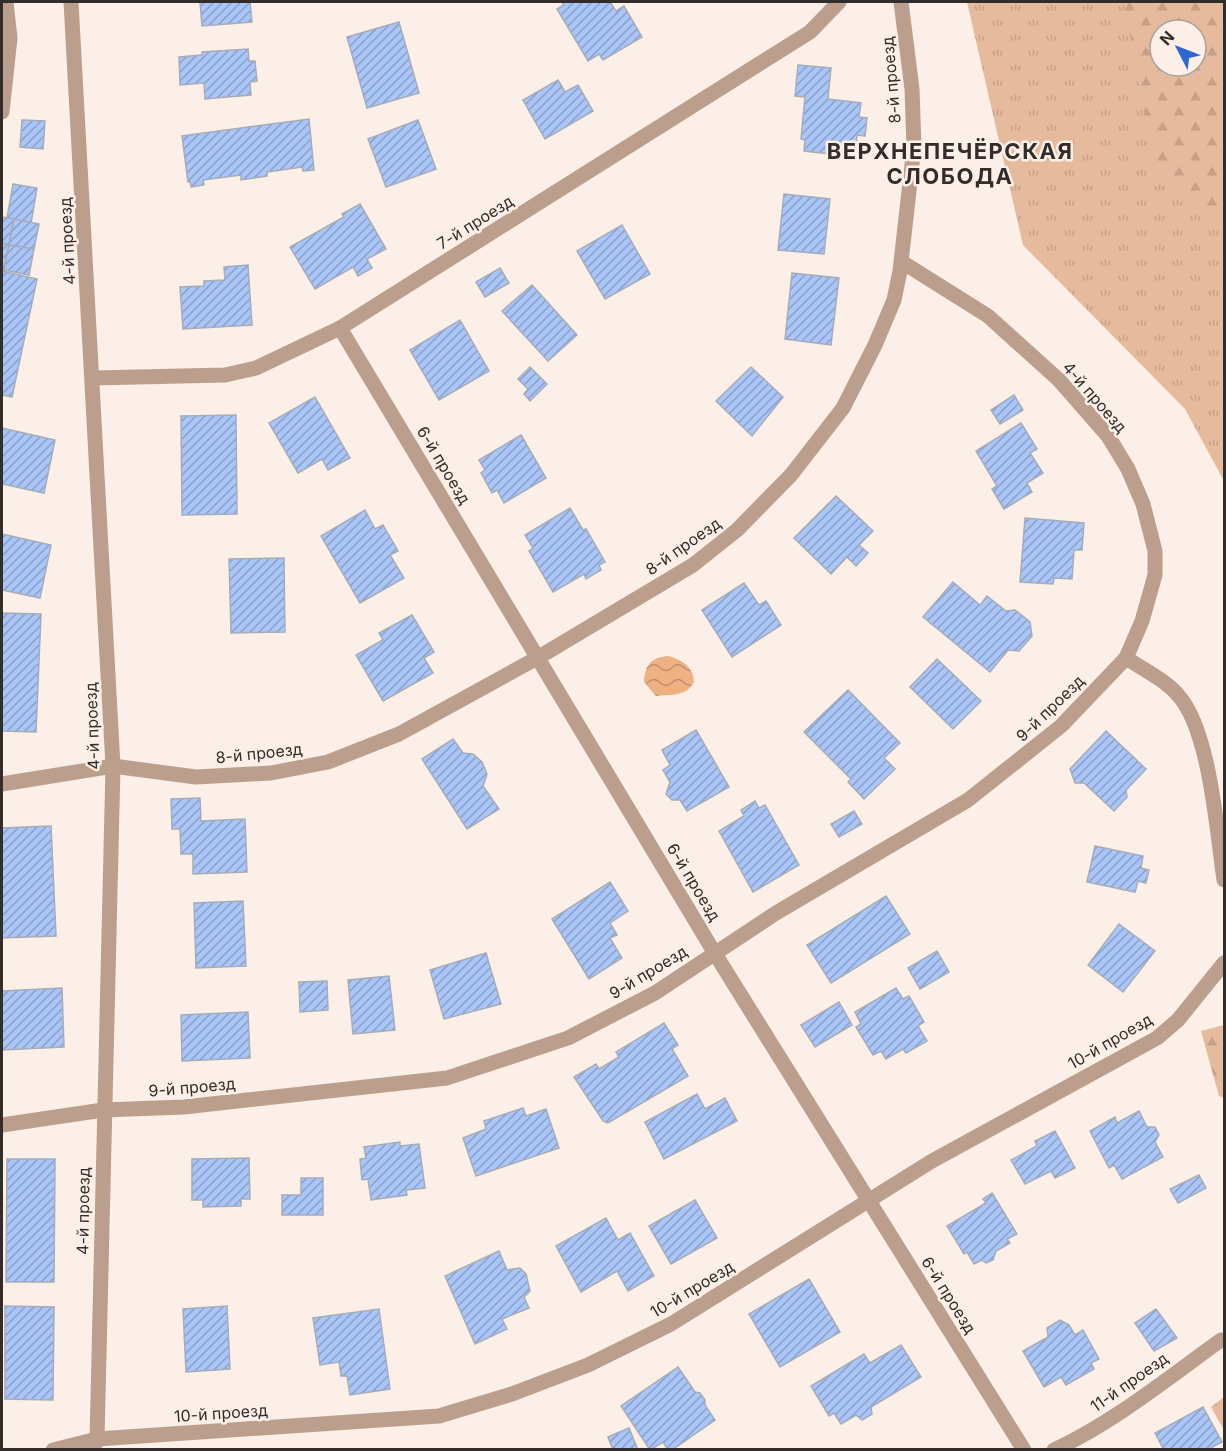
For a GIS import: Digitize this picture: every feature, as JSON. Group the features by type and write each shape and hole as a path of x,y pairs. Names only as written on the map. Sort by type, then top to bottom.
{"street":[{"path":"2,112 10,38 6,2"},
{"name":"4-й проезд","path":"71,2 113,766 95,1444"},
{"name":"7-й проезд","path":"93,378 225,375 256,368 340,328 810,32 839,2"},
{"name":"8-й проезд","path":"2,784 113,766 196,777 271,773 328,762 399,734 539,657 693,565 737,530 791,475 843,408 876,345 894,300 902,262 914,147 912,89 901,2"},
{"name":"4-й проезд","path":"902,262 988,316 1059,380 1108,436 1128,469 1143,504 1155,551 1155,576 1142,621 1126,658"},
{"name":"6-й проезд","path":"340,328 714,952 1024,1449"},
{"path":"1126,658 1178,695 1189,711 1206,758 1224,880"},
{"name":"9-й проезд","path":"2,1125 103,1110 184,1107 447,1078 568,1038 655,993 714,952 968,800 1061,726 1126,658"},
{"name":"10-й проезд","path":"53,1449 439,1416 502,1397 588,1365 671,1324 932,1161 1157,1038 1178,1020 1224,963"},
{"name":"11-й проезд","path":"1054,1449 1077,1439 1111,1417 1221,1340"}],"green space":[{"path":"967,2 1224,2 1224,481 1185,409 1023,245"},
{"path":"1124,2 1224,2 1224,220 1156,177"},
{"path":"1224,1025 1224,1098 1219,1096 1201,1031"},
{"path":"1224,1397 1224,1430 1211,1407"}],"water":[{"path":"669,656 689,668 694,682 691,687 682,692 656,696 644,682 646,671 653,660"}],"building":[{"path":"200,2 250,2 252,22 202,26"},
{"path":"562,2 610,2 616,11 624,6 642,37 603,60 599,54 588,61 557,9 564,5"},
{"path":"399,22 419,93 367,108 347,37"},
{"path":"248,49 249,61 255,61 257,81 250,82 251,95 205,99 204,83 180,85 179,57 202,55 202,52"},
{"path":"798,65 831,68 828,99 861,103 859,117 867,118 865,136 857,135 856,152 840,151 839,155 804,151 805,140 801,139 805,97 795,96"},
{"path":"558,80 565,92 578,85 593,111 545,139 523,100"},
{"path":"309,119 314,170 303,171 302,167 267,172 267,176 241,180 241,175 203,180 204,185 191,187 188,182 182,136"},
{"path":"22,120 45,121 43,149 20,147"},
{"path":"418,120 436,169 386,187 368,139"},
{"path":"13,184 37,188 31,223 7,218"},
{"path":"784,194 830,199 824,254 778,250"},
{"path":"360,204 386,249 367,259 372,268 358,276 353,267 315,289 290,247 344,217 342,214"},
{"path":"2,217 14,219 9,245 2,243"},
{"path":"14,219 39,224 34,249 9,245"},
{"path":"622,225 650,274 605,299 577,251"},
{"path":"2,243 9,245 4,270 2,269"},
{"path":"9,245 34,249 29,275 4,270"},
{"path":"248,265 252,325 183,329 180,287 204,286 204,281 225,280 224,267"},
{"path":"500,268 509,283 485,297 476,282"},
{"path":"2,271 37,279 12,397 2,395"},
{"path":"792,273 839,278 831,345 785,339"},
{"path":"532,285 577,335 548,361 502,311"},
{"path":"460,320 489,371 439,400 410,350"},
{"path":"530,367 547,384 530,401 524,394 528,389 518,379"},
{"path":"751,367 783,397 752,436 716,401"},
{"path":"1014,395 1023,410 1000,424 991,410"},
{"path":"315,397 350,458 328,470 322,459 298,473 269,423"},
{"path":"236,415 237,514 182,515 181,416"},
{"path":"1021,423 1037,449 1030,453 1043,473 1027,483 1032,492 1004,509 992,489 997,486 976,451"},
{"path":"2,428 55,440 44,493 2,484"},
{"path":"521,435 546,478 504,503 497,490 492,493 481,473 485,470 479,460"},
{"path":"836,496 873,531 859,545 868,553 856,566 847,557 831,574 794,538"},
{"path":"570,508 583,530 586,529 605,562 599,565 601,570 586,579 584,574 553,592 529,551 533,548 525,535"},
{"path":"365,510 375,529 383,525 398,551 390,555 404,578 360,603 321,536"},
{"path":"1025,518 1084,523 1082,550 1074,550 1072,579 1054,578 1053,584 1020,582"},
{"path":"2,534 51,545 40,598 2,590"},
{"path":"284,558 285,632 231,633 229,559"},
{"path":"953,582 980,605 987,596 1006,611 1015,610 1030,622 1032,636 1019,651 1008,650 990,672 923,617"},
{"path":"744,583 759,605 766,601 781,625 732,657 702,610"},
{"path":"2,613 41,614 36,732 2,731"},
{"path":"412,615 434,652 424,658 433,673 383,701 356,655 383,640 379,633"},
{"path":"937,659 981,701 953,729 910,687"},
{"path":"848,690 900,743 884,758 895,769 864,799 848,782 851,779 804,732"},
{"path":"696,730 729,787 687,811 680,800 672,800 666,794 670,782 663,770 670,765 662,750"},
{"path":"1106,731 1146,769 1126,790 1127,797 1114,811 1084,783 1075,783 1070,769"},
{"path":"453,739 463,753 473,754 482,762 487,774 483,786 499,809 467,829 422,759"},
{"path":"200,798 201,821 245,819 247,872 193,874 193,854 181,854 180,829 172,829 171,799"},
{"path":"755,801 759,808 765,805 799,865 753,892 719,831 744,816 741,810"},
{"path":"854,811 862,824 839,837 831,824"},
{"path":"51,826 56,936 2,938 2,828"},
{"path":"1095,846 1143,856 1141,868 1149,870 1146,883 1138,881 1135,892 1087,882"},
{"path":"610,882 628,911 610,923 617,935 610,938 622,958 589,979 552,919"},
{"path":"886,896 910,934 831,983 807,945"},
{"path":"243,901 246,966 196,968 194,903"},
{"path":"1119,924 1155,951 1123,992 1088,965"},
{"path":"937,951 949,972 920,989 908,968"},
{"path":"486,953 501,1004 444,1019 430,970"},
{"path":"389,976 395,1030 353,1034 348,980"},
{"path":"327,981 328,1010 300,1012 299,982"},
{"path":"62,988 64,1047 2,1050 2,991"},
{"path":"896,988 903,999 909,996 924,1022 918,1026 927,1041 906,1053 903,1049 886,1059 881,1051 873,1055 856,1027 861,1024 855,1012"},
{"path":"839,1002 852,1025 815,1047 801,1025"},
{"path":"248,1012 250,1058 182,1061 181,1015"},
{"path":"664,1023 678,1045 672,1049 688,1076 608,1123 603,1121 574,1077 596,1064 599,1069 619,1057 616,1052"},
{"path":"697,1094 705,1109 725,1098 737,1121 664,1159 645,1122"},
{"path":"523,1108 526,1116 546,1109 559,1148 476,1176 463,1138 486,1129 484,1121"},
{"path":"1139,1111 1147,1127 1155,1127 1159,1135 1155,1142 1163,1157 1122,1179 1114,1165 1109,1168 1090,1131 1115,1117 1117,1123"},
{"path":"1055,1131 1075,1168 1055,1178 1051,1171 1025,1184 1011,1160 1037,1146 1035,1141"},
{"path":"400,1142 400,1146 419,1144 425,1188 406,1190 407,1195 371,1200 368,1179 362,1180 360,1159 366,1158 364,1147"},
{"path":"249,1158 250,1199 241,1199 241,1206 203,1207 203,1200 192,1200 192,1159"},
{"path":"7,1159 55,1159 54,1282 6,1282"},
{"path":"1199,1175 1206,1188 1178,1203 1170,1189"},
{"path":"301,1178 323,1178 323,1215 282,1215 282,1195 301,1195"},
{"path":"992,1193 1017,1234 1007,1239 1010,1243 996,1251 993,1260 986,1263 982,1260 974,1264 967,1252 964,1254 947,1226 986,1203 983,1199"},
{"path":"695,1200 717,1238 671,1264 649,1226"},
{"path":"606,1218 618,1240 630,1233 654,1276 628,1291 617,1271 581,1292 556,1246"},
{"path":"499,1251 507,1270 520,1268 526,1274 530,1291 524,1297 529,1308 502,1319 507,1329 475,1344 445,1276"},
{"path":"809,1279 840,1332 780,1367 749,1314"},
{"path":"5,1306 54,1307 53,1400 5,1399"},
{"path":"227,1306 230,1369 186,1372 183,1309"},
{"path":"379,1309 390,1389 350,1395 347,1376 341,1376 339,1362 320,1365 313,1318"},
{"path":"1156,1309 1177,1338 1154,1351 1135,1323"},
{"path":"1060,1320 1069,1325 1075,1335 1083,1330 1099,1359 1091,1363 1094,1369 1066,1385 1061,1377 1044,1387 1023,1351 1048,1337 1047,1328"},
{"path":"901,1345 921,1377 871,1407 872,1414 862,1420 856,1415 841,1424 834,1413 829,1416 811,1386 864,1354 870,1363"},
{"path":"678,1367 695,1392 700,1393 705,1400 705,1405 715,1420 672,1450 668,1450 663,1442 650,1450 621,1406"},
{"path":"1203,1407 1222,1442 1207,1450 1164,1450 1155,1433"},
{"path":"629,1428 638,1450 613,1450 608,1437"}],"district":[{"name":"ВЕРХНЕПЕЧЁРСКАЯ СЛОБОДА","path":"950,164"}]}
